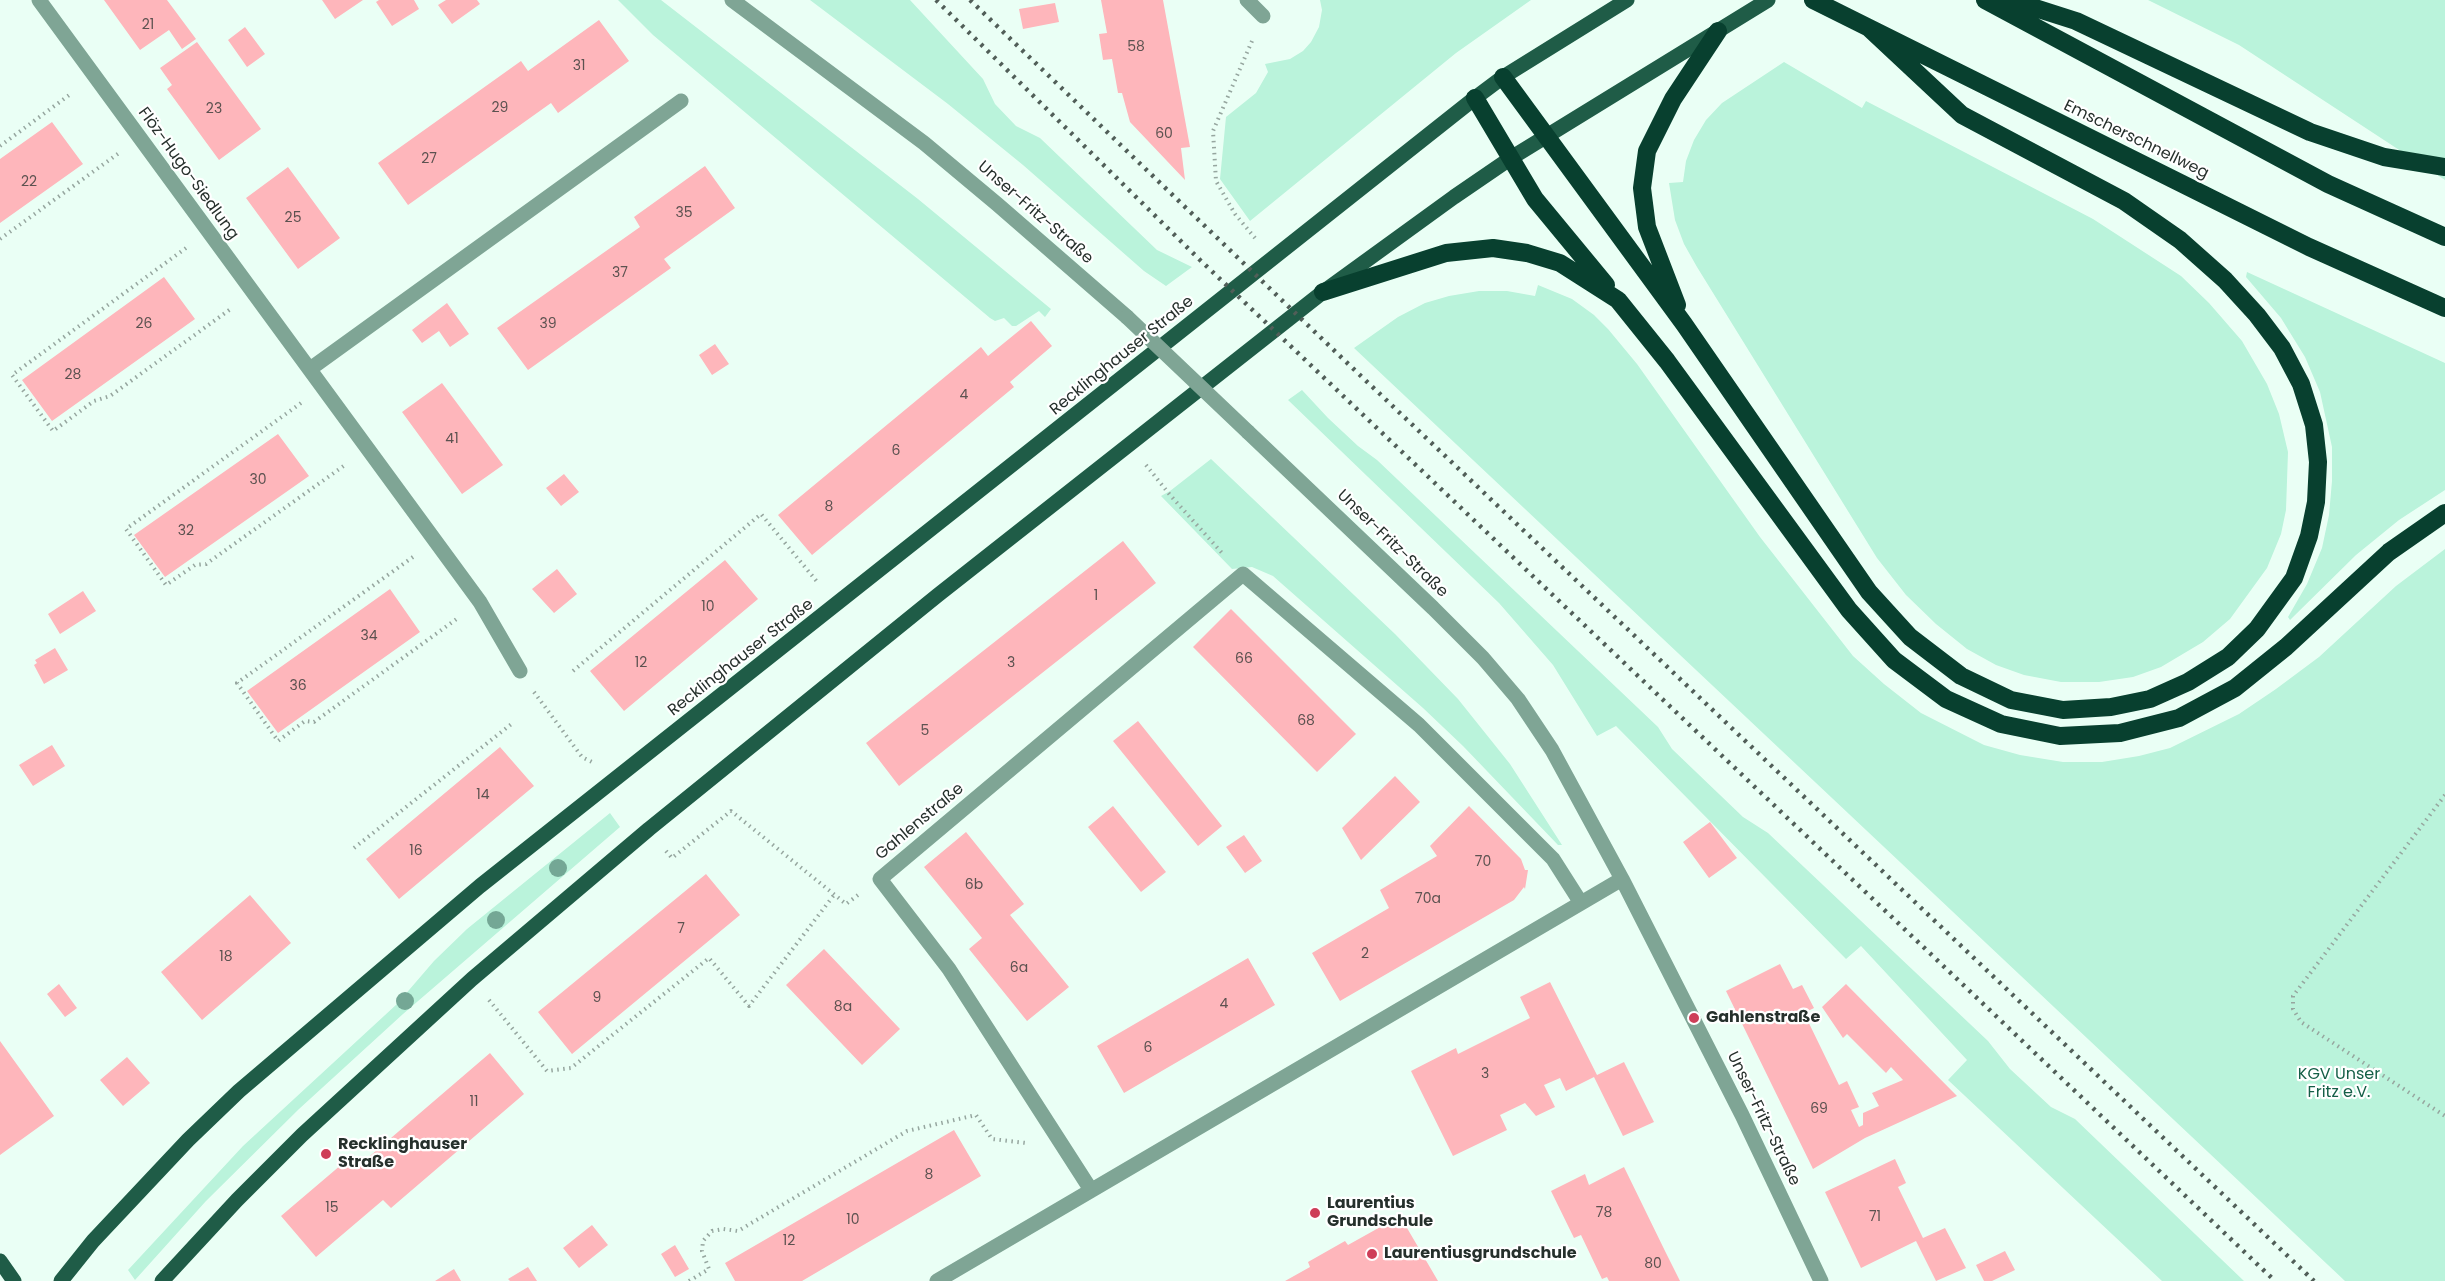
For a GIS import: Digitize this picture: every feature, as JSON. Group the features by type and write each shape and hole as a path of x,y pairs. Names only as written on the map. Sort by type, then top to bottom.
{"highway":[{"name":"Emscherschnellweg","path":"1813,0 2308,247 2445,308"},
{"path":"1985,0 2328,184 2445,237"},
{"path":"2010,0 2076,21 2310,132 2384,157 2445,167"},
{"path":"1503,77 1683,324 1869,592 1910,637 1961,676 2011,700 2063,710 2111,707 2150,699 2188,682 2228,657 2257,629 2294,578 2309,536 2316,502 2318,462 2314,425 2301,384 2282,348 2264,323 2225,279 2180,240 2124,201 1962,115 1870,29"},
{"path":"1683,324 1666,271 1647,227 1642,188 1647,151 1673,99 1718,31"},
{"path":"1475,98 1535,199 1667,361 1849,610 1893,660 1946,699 2001,724 2060,736 2120,733 2179,718 2235,688 2286,647 2389,552 2445,513"},
{"path":"1323,292 1446,253 1493,248 1527,253 1560,263 1617,300"}],"main road":[{"name":"Recklinghauser Straße","path":"61,1281 93,1241 188,1140 239,1091 480,886 1475,98 1503,77 1627,0"},
{"path":"162,1281 237,1200 302,1135 472,979 649,829 910,617 1323,292 1511,158 1768,0"},
{"path":"0,1261 14,1281"}],"street":[{"name":"Flöz-Hugo-Siedlung","path":"39,0 480,602 520,671"},
{"name":"Unser-Fritz-Straße","path":"732,0 924,143 1127,317 1434,608 1483,658 1518,699 1552,750 1622,879 1742,1115 1821,1281"},
{"path":"1247,0 1263,16"},
{"path":"310,369 681,101"},
{"name":"Gahlenstraße","path":"1091,1190 949,969 880,879 1243,574 1419,725 1553,859 1581,903"},
{"path":"937,1281 1622,879"}],"path":[{"path":"1244,225 1216,181 1213,131 1263,16"},
{"path":"0,146 94,76"},
{"path":"0,239 140,138"},
{"path":"208,232 12,375 53,431 94,401 110,396 253,293"},
{"path":"322,387 126,529 166,585 195,565 206,564 368,448"},
{"path":"1131,445 1170,495 1220,551"},
{"path":"573,670 761,514 836,606"},
{"path":"436,541 237,683 278,741 305,721 314,722 480,602"},
{"path":"520,671 582,757 598,765"},
{"path":"354,848 514,722"},
{"path":"2445,795 2293,996 2293,1009 2301,1022 2445,1116"},
{"path":"662,845 672,858 731,811 846,904 880,879"},
{"path":"472,979 547,1071 571,1068 709,958 749,1006 834,895"},
{"path":"689,1281 709,1269 702,1251 703,1241 712,1232 723,1229 738,1231 907,1131 976,1115 992,1139 1063,1147"}],"green space":[{"path":"618,0 661,0 918,199 1051,309 1045,317 1039,311 1016,326 1012,326 1004,318 995,321 990,318 653,35"},
{"path":"810,0 910,0 983,79 995,104 1016,126 1040,138 1157,250 1192,267 1166,286 1144,271 1023,165 948,104"},
{"path":"1320,0 1531,0 1456,53 1250,221 1220,179 1226,117 1256,93 1268,72 1265,64 1290,59 1303,51 1311,42 1319,27 1322,10"},
{"path":"2148,0 2445,0 2445,180 2239,45"},
{"path":"1784,62 1862,108 1866,101 2093,219 2181,276 2209,303 2242,341 2267,384 2279,414 2288,452 2286,510 2281,534 2267,568 2230,619 2203,642 2161,667 2133,677 2099,682 2061,682 2024,675 1996,665 1967,649 1936,624 1906,595 1877,558 1697,267 1684,244 1675,220 1669,183 1683,182 1686,161 1694,140 1706,120 1722,103"},
{"path":"2247,272 2445,363 2445,490 2399,520 2356,555 2290,620 2288,617 2307,584 2322,548 2329,515 2332,447 2320,392 2305,357 2281,318 2246,277"},
{"name":"KGV Unser Fritz e.V.","path":"1538,285 1572,299 1608,329 1637,364 1760,537 1853,656 1921,713 1984,745 2020,755 2063,762 2102,762 2170,748 2239,714 2276,689 2319,657 2396,586 2445,549 2445,1281 2345,1281 1354,348 1398,317 1425,303 1479,291 1507,291 1535,296"},
{"path":"1302,390 1328,418 1377,460 1658,727 1672,749 1743,817 1768,833 1988,1041 2010,1069 2051,1107 2075,1119 2244,1281 2162,1281 1948,1080 1967,1060 1861,946 1846,959 1616,726 1597,736 1553,665 1499,603 1288,400"},
{"path":"1211,459 1395,634 1458,699 1510,764 1562,845 1558,845 1463,746 1423,708 1273,576 1252,567 1232,569 1161,496"},
{"path":"610,813 620,827 403,1014 299,1109 206,1201 135,1280 128,1270 243,1146 397,1004 434,961 467,929"}],"building":[{"path":"104,0 167,0 196,39 182,49 169,30 140,50"},
{"path":"322,0 363,0 335,19"},
{"path":"379,0 414,0 419,9 392,26 376,2"},
{"path":"446,0 477,0 480,4 452,24 438,5"},
{"path":"1101,0 1163,0 1190,147 1181,148 1185,180 1130,122 1122,93 1118,93 1112,59 1103,60 1099,34 1107,33"},
{"path":"1055,3 1059,22 1023,29 1019,9"},
{"path":"599,20 629,61 558,113 551,103 408,205 378,163 521,61 528,71"},
{"path":"245,27 265,54 247,67 228,40"},
{"path":"197,42 261,129 219,160 167,89 172,85 160,68"},
{"path":"52,122 83,164 0,223 0,159"},
{"path":"705,166 735,208 664,259 671,268 528,370 497,328 640,227 634,217"},
{"path":"288,167 340,238 298,269 246,198"},
{"path":"164,277 195,319 52,421 22,380"},
{"path":"447,303 469,334 450,347 439,331 422,343 412,330"},
{"path":"1031,321 1052,346 1010,382 1014,387 812,555 778,515 981,347 988,356"},
{"path":"715,344 729,364 712,375 699,355"},
{"path":"442,383 503,465 462,494 402,412"},
{"path":"278,434 309,476 165,577 134,535"},
{"path":"564,474 579,492 561,506 546,488"},
{"path":"1123,541 1156,583 899,786 866,743"},
{"path":"725,560 758,599 624,711 590,671"},
{"path":"557,569 577,594 554,613 532,589"},
{"path":"390,589 420,632 278,733 247,691"},
{"path":"83,591 96,611 60,634 48,614"},
{"path":"1231,609 1356,734 1317,772 1193,647"},
{"path":"55,648 68,670 44,684 34,665 37,663 35,660"},
{"path":"1138,721 1222,826 1198,846 1113,741"},
{"path":"52,745 65,766 33,786 19,765"},
{"path":"500,747 534,786 399,899 366,859"},
{"path":"1395,776 1420,802 1361,860 1342,828"},
{"path":"1113,806 1166,872 1141,892 1088,827"},
{"path":"1469,806 1521,859 1525,870 1528,870 1525,889 1524,887 1514,900 1340,1001 1312,953 1389,908 1380,890 1437,856 1430,846"},
{"path":"1710,822 1737,858 1709,878 1683,842"},
{"path":"966,832 1024,904 1010,915 1069,987 1027,1021 969,949 982,938 924,867"},
{"path":"1244,835 1262,861 1245,873 1226,847"},
{"path":"706,874 740,915 572,1054 538,1012"},
{"path":"250,895 291,943 202,1020 161,972"},
{"path":"824,949 900,1029 862,1065 786,985"},
{"path":"1248,958 1275,1005 1124,1093 1097,1046"},
{"path":"1780,964 1793,989 1802,985 1814,1008 1804,1013 1839,1085 1847,1081 1859,1107 1851,1110 1859,1127 1863,1125 1863,1113 1879,1106 1872,1093 1903,1080 1891,1067 1886,1073 1847,1034 1843,1038 1822,1007 1846,984 1957,1096 1865,1138 1813,1169 1726,991"},
{"path":"1550,982 1597,1075 1624,1062 1654,1122 1623,1136 1594,1077 1566,1091 1560,1078 1544,1085 1555,1107 1536,1116 1525,1103 1500,1115 1507,1130 1453,1156 1411,1071 1456,1048 1458,1054 1530,1018 1520,997"},
{"path":"59,984 77,1008 65,1017 47,994"},
{"path":"0,1041 54,1116 0,1155"},
{"path":"490,1053 524,1094 391,1208 383,1200 316,1257 281,1216 348,1159 356,1168"},
{"path":"127,1057 150,1083 123,1106 100,1080"},
{"path":"954,1130 981,1176 802,1281 735,1281 725,1263"},
{"path":"1895,1159 1906,1183 1898,1187 1923,1238 1945,1228 1966,1268 1936,1281 1916,1241 1861,1268 1825,1192"},
{"path":"1624,1167 1680,1281 1609,1281 1607,1277 1602,1279 1581,1235 1574,1238 1551,1191 1585,1174 1589,1185"},
{"name":"Laurentiusgrundschule","path":"1400,1216 1438,1281 1285,1281 1310,1267 1308,1262 1345,1241 1348,1245"},
{"path":"592,1225 608,1245 579,1268 563,1248"},
{"path":"675,1245 689,1269 675,1277 661,1254"},
{"path":"2005,1251 2015,1270 1992,1281 1984,1281 1976,1265"},
{"path":"528,1267 537,1281 510,1281 508,1279"},
{"path":"454,1269 461,1281 435,1281"}],"railway":[{"path":"936,0 1200,260 2275,1281"},
{"path":"970,0 1342,358 2314,1281"}],"place":[{"name":"Gahlenstraße","path":"1694,1018"},
{"name":"Recklinghauser Straße","path":"326,1154"},
{"name":"Laurentius Grundschule","path":"1315,1213"},
{"name":"Laurentiusgrundschule","path":"1372,1254"}]}
